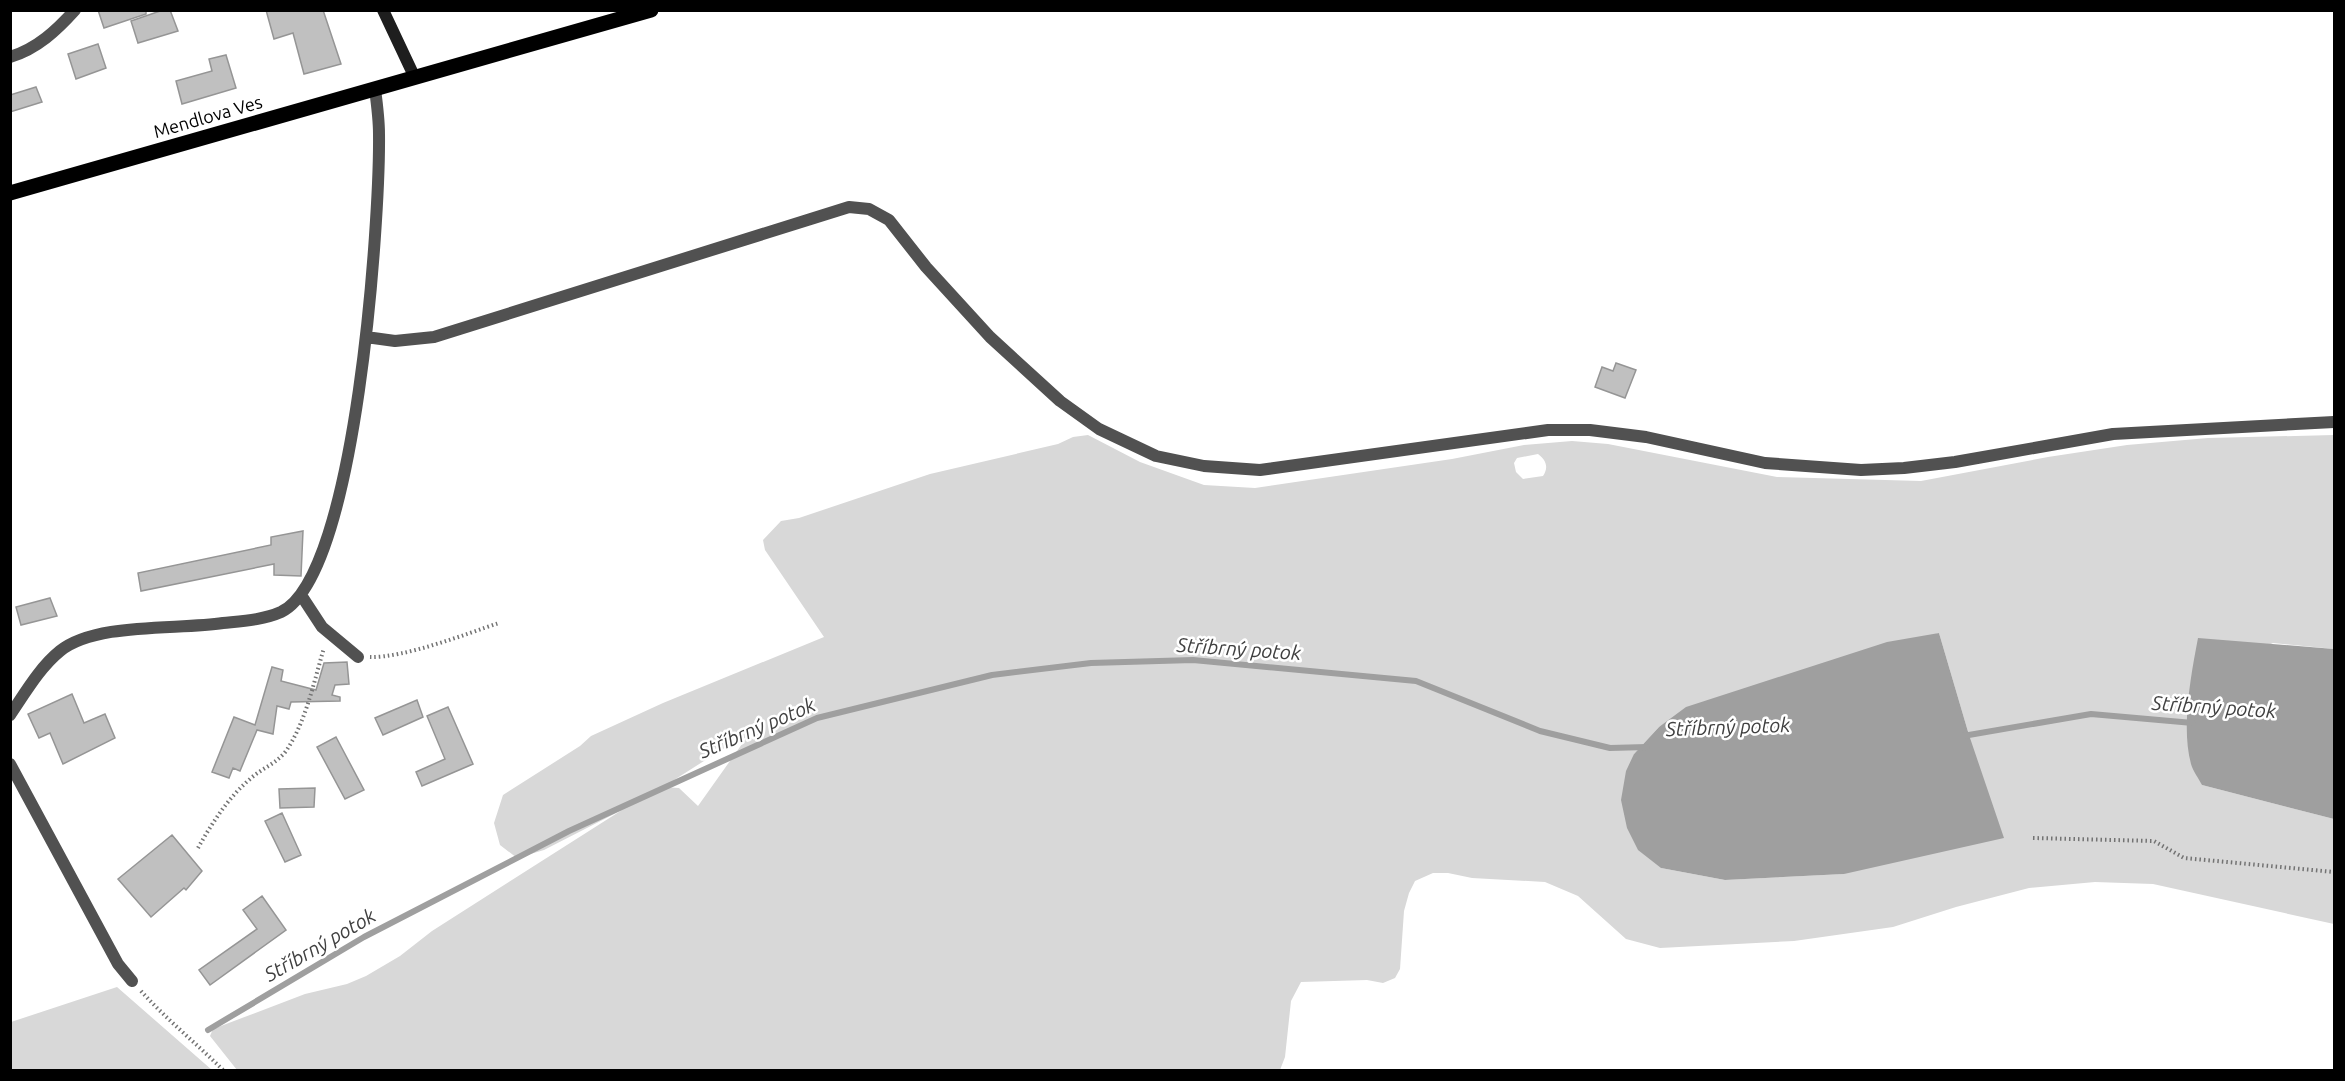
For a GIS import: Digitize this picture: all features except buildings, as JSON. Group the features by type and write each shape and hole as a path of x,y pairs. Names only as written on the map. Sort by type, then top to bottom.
{"main road":[{"name":"Mendlova Ves","path":"10,193 651,10"}],"street":[{"path":"10,57 25,53 46,38 75,10"},
{"path":"383,10 415,78"},
{"path":"10,715 46,666 59,651 71,643 112,632 212,625 264,617 281,612 295,603 301,595 330,532 358,404 372,290 379,184 380,133 375,89"},
{"path":"366,337 395,340 434,337 849,207 869,209 889,220 926,267 990,337 1060,401 1099,429 1156,456 1204,466 1260,470 1558,430 1590,430 1646,437 1765,463 1824,468 1893,468 1955,462 2113,434 2334,422"},
{"path":"301,595 329,633 358,657"},
{"path":"10,764 118,964 132,981"}],"path":[{"path":"358,657 378,657 402,652 456,638 499,622"},
{"path":"198,848 209,828 235,794 252,777 274,764 286,751 302,716 329,633"},
{"path":"2033,838 2154,841 2184,858 2334,872"},
{"path":"132,981 159,1012 197,1044 222,1071"}],"shaded area":[{"path":"1088,435 1140,462 1204,485 1255,488 1452,459 1524,445 1572,441 1608,444 1777,477 1921,481 2127,445 2208,438 2334,435 2334,649 2273,643 2191,681 2190,697 2202,785 2334,819 2334,924 2153,884 2095,882 2029,888 1956,907 1893,927 1794,941 1660,948 1626,939 1578,896 1545,882 1472,878 1448,873 1433,873 1415,881 1409,893 1404,911 1400,969 1395,978 1383,983 1367,980 1301,982 1291,1001 1285,1057 1280,1070 237,1070 210,1036 213,1029 305,994 347,984 366,976 400,956 432,931 622,810 544,850 517,858 500,845 494,823 503,795 580,746 591,736 663,703 824,637 765,550 763,540 781,521 799,518 930,474 1058,444 1073,437","holes":["1538,454 1546,464 1543,476 1523,479 1516,472 1514,463 1517,458","1939,633 1969,735 1844,874 1725,880 1661,868 1634,754 1659,727","747,737 698,806 679,788 663,787 726,747"]},
{"path":"117,987 212,1070 11,1070 11,1022"}],"water":[{"path":"1939,633 1969,735 2004,838 1844,874 1725,880 1661,868 1638,850 1627,828 1621,800 1626,771 1634,754 1659,727 1686,707 1887,642"},
{"path":"2198,638 2334,649 2334,819 2202,785 2191,764 2187,734 2188,701"}],"waterway":[{"name":"Stříbrný potok","path":"208,1030 364,937 569,831 817,718 992,675 1091,663 1193,660 1416,681 1540,731 1610,748 1647,747"},
{"name":"Stříbrný potok","path":"1963,736 2091,714 2193,723"}]}
